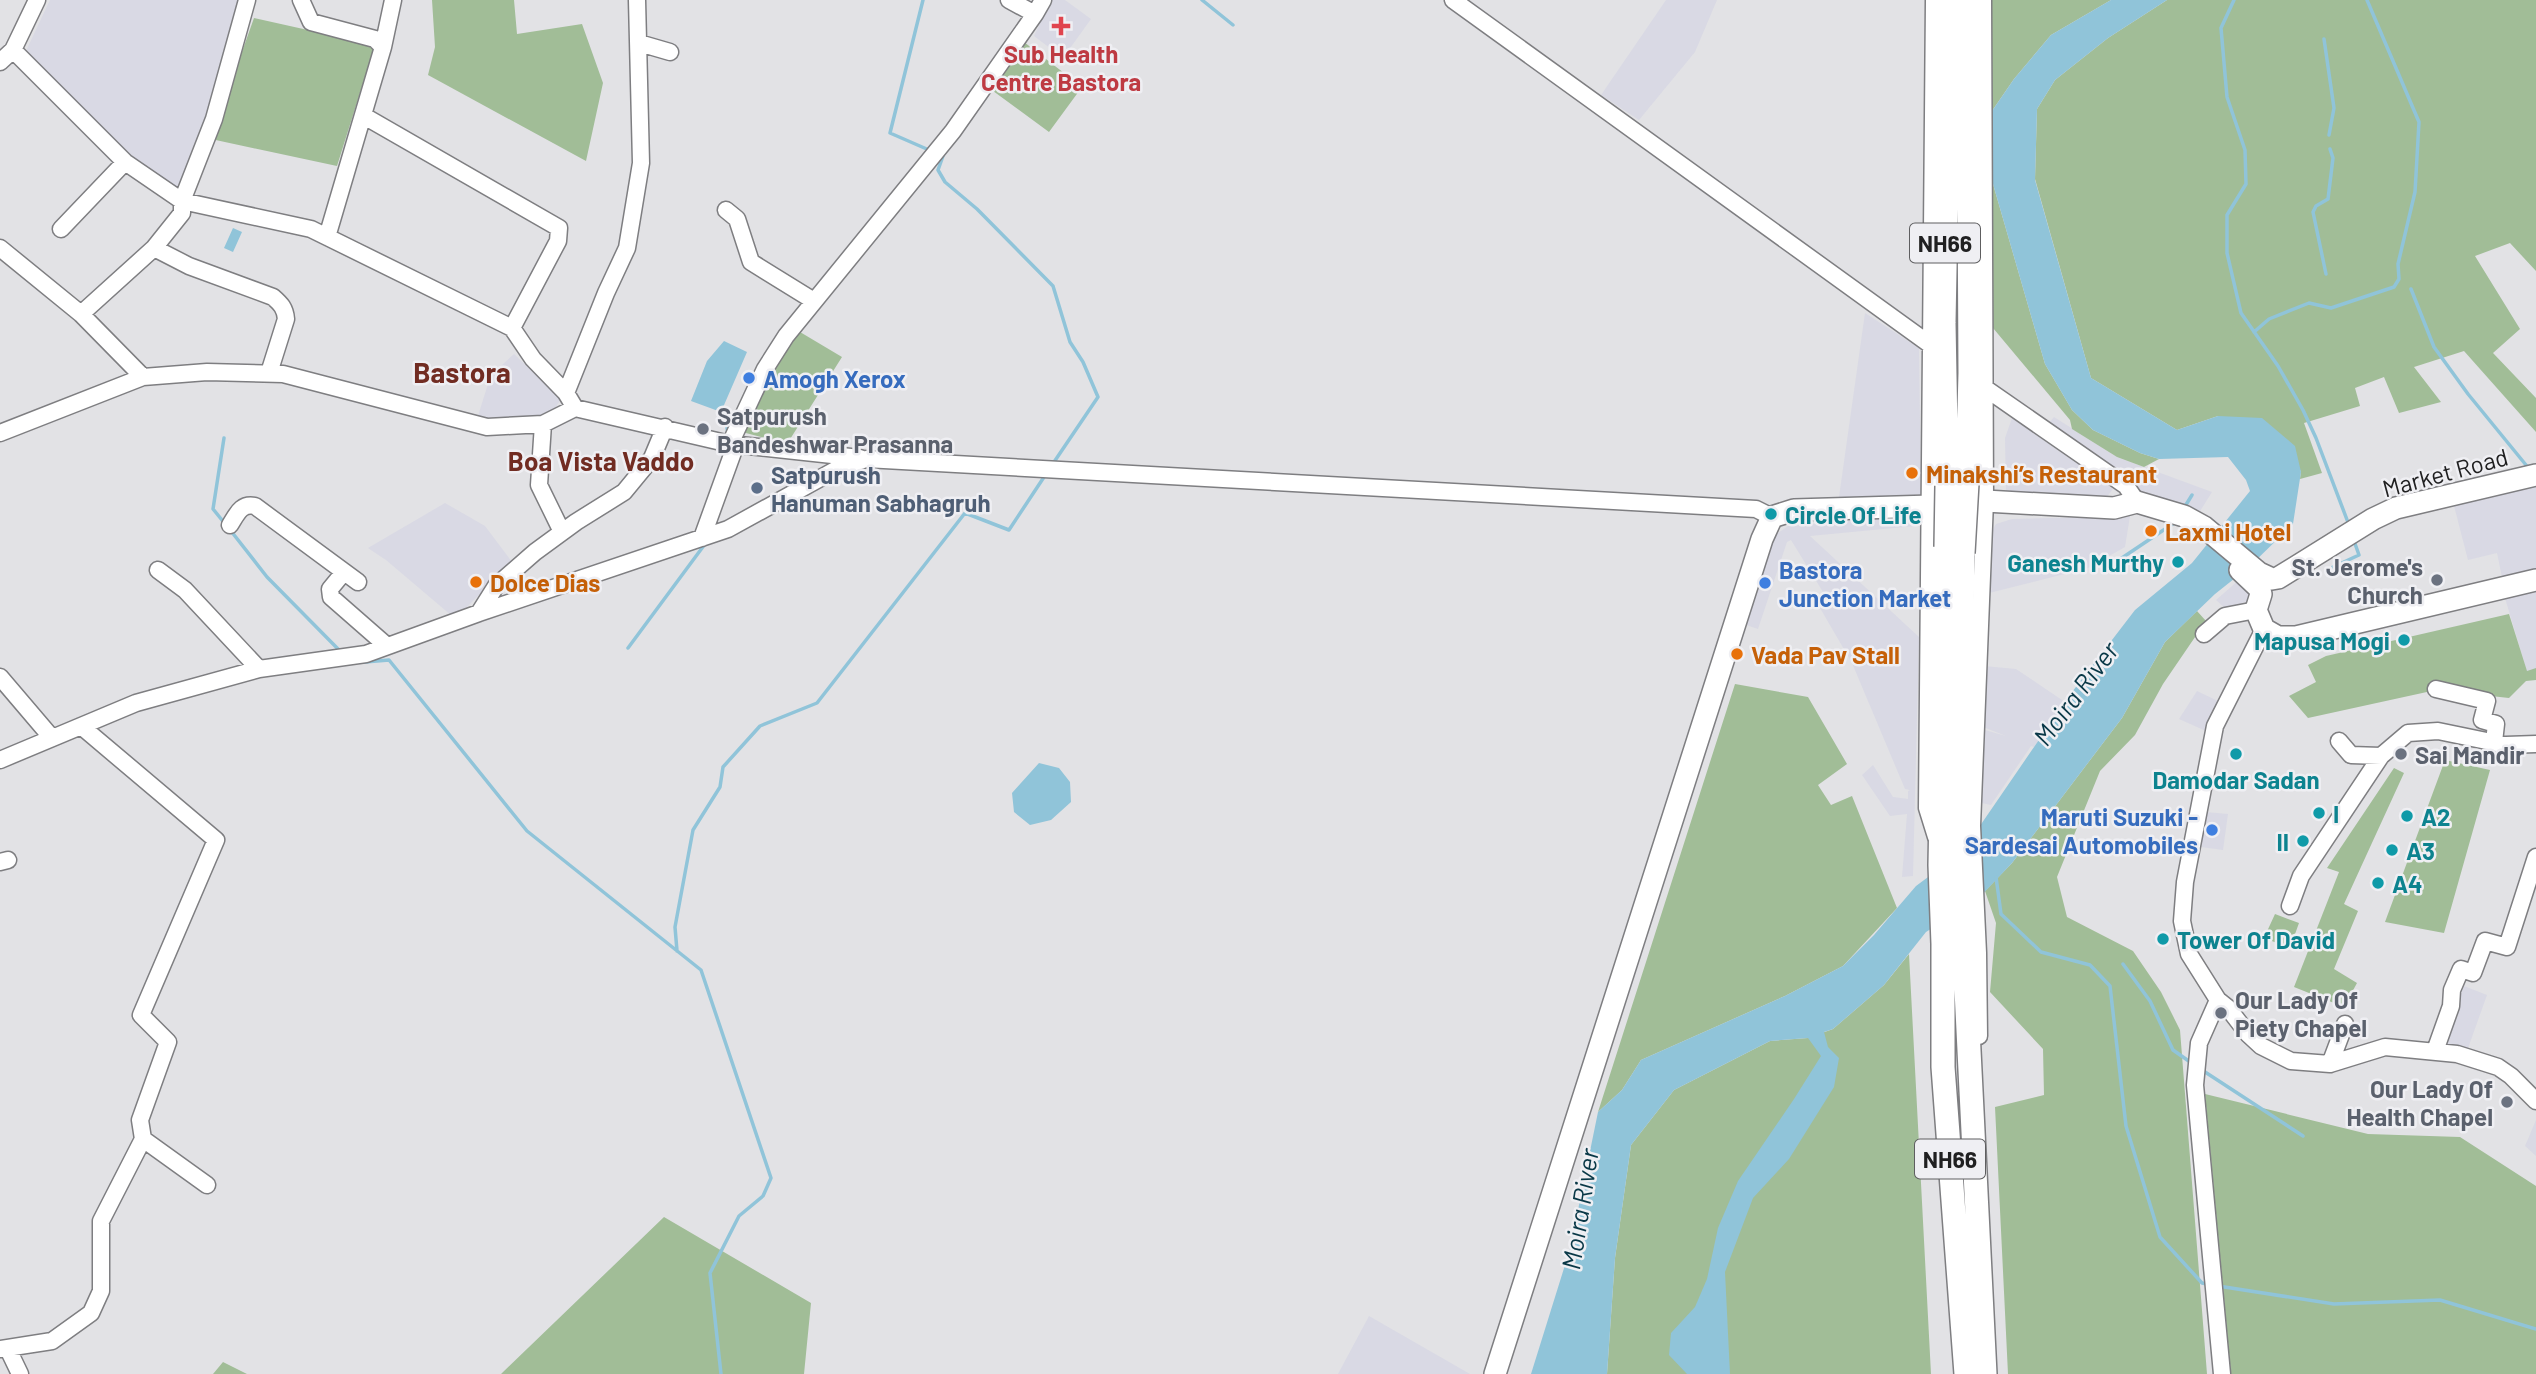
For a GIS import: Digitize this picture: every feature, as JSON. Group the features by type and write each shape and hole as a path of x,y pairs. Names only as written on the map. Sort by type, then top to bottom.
{"highway":[{"name":"NH66","path":"1950,0 1944,323 1957,485"},
{"name":"NH66","path":"1966,1374 1943,1067 1943,944 1957,485 1970,373 1968,0"},
{"name":"NH66","path":"1946,854 1971,955 1986,1374"}],"main road":[{"name":"Market Road","path":"2262,594 2373,519 2396,508 2536,475"},
{"path":"1496,1374 1762,539 1772,517 1794,510 1931,506 1985,501 2115,508 2137,502 2169,510 2201,530 2262,594 2278,637 2295,637 2536,580"}],"street":[{"path":"0,62 13,50 37,0"},
{"path":"81,314 154,248 182,213 182,201 214,119 247,0"},
{"path":"301,0 311,22 375,39 383,47"},
{"path":"327,237 364,116 393,0"},
{"path":"566,393 627,248 641,163 637,0"},
{"path":"707,536 732,442 765,369 786,336 935,153 1039,7 1009,0"},
{"path":"1453,0 1931,346"},
{"path":"1934,0 1927,808 1946,854"},
{"path":"1983,0 1985,501 1972,826 1971,955 1980,1067 1994,1374"},
{"path":"639,43 670,52"},
{"path":"13,50 125,162 182,201 311,229 512,328 533,359 566,393 575,408"},
{"path":"364,116 559,228 558,241 512,328"},
{"path":"61,229 125,162"},
{"path":"726,210 737,219 751,262 814,301"},
{"path":"0,248 81,314 143,377"},
{"path":"154,248 190,266 273,297 281,304 286,318 269,373"},
{"path":"0,433 143,377 207,372 269,373 283,374 487,427 543,424 575,408 732,442 866,459 1756,509 1772,517"},
{"path":"1985,387 2126,486 2137,502"},
{"path":"543,424 539,485 562,532"},
{"path":"479,613 496,586 562,532 624,492 652,457 666,427"},
{"path":"0,760 136,704 259,669 366,654 728,529 837,468 866,459"},
{"path":"230,525 241,508 256,506 358,582"},
{"path":"158,570 186,590 259,669"},
{"path":"344,572 330,589 331,597 387,646"},
{"path":"2204,634 2225,616 2262,594"},
{"path":"2262,594 2215,726 2185,882 2182,921 2189,954 2218,1000 2228,1008 2242,1027 2261,1046 2291,1061 2330,1064 2385,1046 2457,1054 2498,1067 2536,1101"},
{"path":"0,677 52,738"},
{"path":"2436,689 2487,701 2482,720 2496,724 2494,742"},
{"path":"20,1374 4,1349 52,1341 91,1312 101,1291 101,1221 143,1139 140,1120 168,1042 141,1015 216,840 81,726"},
{"path":"2290,906 2301,876 2381,756 2408,733 2438,731 2506,745 2536,744"},
{"path":"2339,741 2351,755 2381,756"},
{"path":"2435,1051 2451,1006 2452,990 2461,969 2473,973 2485,941 2507,947 2536,857"},
{"path":"2218,1000 2199,1043 2195,1085 2222,1374"},
{"path":"2330,1064 2345,1024"},
{"path":"143,1139 207,1185"}],"shaded area":[{"path":"50,0 240,0 228,54 180,192 130,157 25,53"},
{"path":"1051,0 1065,0 1091,19 1063,58 1034,36"},
{"path":"1666,0 1717,0 1695,52 1639,120 1601,95"},
{"path":"1865,313 1919,348 1921,498 1839,497"},
{"path":"514,354 561,399 550,416 487,421 477,419 493,368 501,366"},
{"path":"2054,417 2117,457 2212,492 2197,516 2148,497 2047,425"},
{"path":"2012,418 2113,489 2105,499 2006,493 2005,438"},
{"path":"2536,483 2536,573 2503,582 2497,553 2468,560 2453,502"},
{"path":"445,503 485,526 512,562 468,606 452,616 368,548"},
{"path":"1907,516 1915,526 1810,536 1919,637 1913,876 1902,877 1907,814 1890,816 1862,775 1873,765 1893,797 1908,799 1910,790 1905,789 1852,663 1820,608 1823,592 1791,540 1787,542 1758,629 1743,624 1771,538 1788,526"},
{"path":"2130,516 2125,547 2088,568 1989,593 1991,533 1996,524 2012,519"},
{"path":"2240,579 2254,590 2247,601 2227,610 2216,600"},
{"path":"2536,591 2536,668 2527,672 2505,598"},
{"path":"1984,666 2016,669 2065,702 1991,805 1977,802 1985,730 2006,736 1983,727"},
{"path":"2197,691 2220,702 2206,731 2179,719"},
{"path":"2206,812 2228,814 2223,850 2201,847"},
{"path":"2464,986 2487,995 2467,1051 2442,1042"},
{"path":"2536,1120 2536,1156 2525,1146"},
{"path":"1369,1316 1470,1374 1338,1374"}],"green space":[{"path":"432,0 514,0 517,34 582,24 603,83 586,161 428,75 435,47"},
{"path":"1992,0 2111,0 2051,35 2014,79 1992,111"},
{"path":"2167,0 2536,0 2536,271 2510,243 2475,256 2520,329 2493,353 2536,398 2536,432 2464,351 2414,367 2441,402 2399,413 2384,377 2355,388 2360,406 2304,423 2322,473 2300,479 2301,471 2218,416 2177,430 2091,378 2035,179 2037,109 2055,80 2108,38"},
{"path":"254,18 375,45 337,166 211,139"},
{"path":"1024,42 1082,87 1049,132 989,88"},
{"path":"1993,184 2045,364 2072,410 2093,430 2140,453 2159,459 2144,467 2117,457 2072,429 2070,420 1993,328"},
{"path":"800,332 842,357 787,444 742,432 772,370"},
{"path":"2197,611 2206,621 2163,684 2135,735 2100,771 2057,877 2067,917 2133,951 2161,992 2180,1030 2207,1374 2008,1374 1995,1107 2044,1095 2043,1049 1990,992 1996,923 1985,891 2012,863 2122,718 2165,642"},
{"path":"2509,614 2527,671 2536,668 2536,680 2526,681 2509,698 2436,690 2308,718 2289,696 2316,682 2308,665 2326,656"},
{"path":"1735,684 1808,697 1847,764 1818,785 1831,805 1852,796 1897,908 1843,966 1785,996 1641,1060 1622,1090 1598,1112"},
{"path":"2445,760 2490,770 2444,933 2385,922"},
{"path":"2394,768 2404,773 2344,904 2358,911 2334,969 2357,983 2344,1007 2294,987 2339,872 2327,868"},
{"path":"2275,914 2299,923 2290,948 2264,938"},
{"path":"1909,954 1931,1374 1607,1374 1615,1258 1631,1145 1674,1090 1770,1041 1808,1038 1833,1029 1884,985"},
{"path":"2205,1094 2368,1134 2460,1137 2536,1186 2536,1374 2231,1374"},
{"path":"664,1217 811,1303 804,1374 501,1374"},
{"path":"223,1362 247,1374 213,1374"}],"water":[{"name":"Moira River","path":"2111,0 2167,0 2108,38 2055,80 2037,109 2035,180 2091,378 2177,430 2218,416 2262,418 2295,446 2301,472 2293,524 2165,642 2122,718 2012,863 1978,899 1926,932 1884,985 1833,1029 1824,1032 1828,1047 1839,1058 1834,1087 1789,1159 1753,1198 1725,1272 1730,1374 1687,1374 1669,1355 1671,1333 1695,1307 1707,1279 1718,1228 1738,1181 1821,1056 1808,1038 1770,1041 1674,1090 1631,1145 1615,1258 1607,1374 1531,1374 1570,1249 1598,1112 1622,1090 1641,1060 1785,996 1843,966 1916,886 1947,863 1973,836 2069,696 2135,610 2192,563 2250,491 2246,480 2228,457 2159,459 2140,453 2093,430 2072,410 2045,364 1993,184 1992,111 2014,79 2051,35"},
{"path":"233,228 242,232 233,252 224,248"},
{"path":"724,341 747,352 721,412 691,401 707,361"},
{"path":"1039,763 1059,768 1070,782 1071,802 1051,820 1030,825 1014,812 1012,793"}],"waterway":[{"path":"923,0 890,133 929,150"},
{"path":"1202,0 1233,25"},
{"path":"2234,0 2221,28 2227,97 2245,150 2246,184 2227,215 2227,253 2241,313 2278,366 2303,410 2349,525"},
{"path":"2254,332 2269,319 2309,303 2331,308 2394,287 2399,279 2398,264 2415,192 2419,122 2367,0"},
{"path":"2324,39 2334,108 2329,135"},
{"path":"2326,274 2313,212 2316,206 2328,199 2333,158 2330,149"},
{"path":"939,155 943,156 938,170 945,182 977,209 1053,286 1070,342 1083,362 1098,397 1052,465"},
{"path":"2411,289 2434,347 2526,465"},
{"path":"725,415 728,434"},
{"path":"224,438 213,509 226,525"},
{"path":"677,951 675,927 693,830 720,787 723,767 760,726 817,703 965,513 1009,530 1046,474"},
{"path":"2184,508 2192,495"},
{"path":"2104,570 2174,523"},
{"path":"231,531 267,577 341,652"},
{"path":"2333,567 2359,555 2353,538"},
{"path":"628,648 705,544"},
{"path":"365,662 389,660 527,831 701,970 771,1178 763,1196 739,1216 710,1273 721,1374"},
{"path":"1996,877 2001,914 2041,952 2090,965 2110,986 2126,1126 2160,1237 2202,1283 2207,1284"},
{"path":"2123,964 2150,1001 2173,1050 2193,1064"},
{"path":"2202,1070 2303,1136"},
{"path":"2218,1286 2334,1304 2440,1300 2536,1329"}],"place":[{"name":"Sub Health Centre Bastora","path":"1061,26"},
{"name":"Amogh Xerox","path":"749,378"},
{"name":"Satpurush Bandeshwar Prasanna","path":"703,429"},
{"name":"Minakshi’s Restaurant","path":"1912,473"},
{"name":"Satpurush Hanuman Sabhagruh","path":"757,488"},
{"name":"Circle Of Life","path":"1771,514"},
{"name":"Laxmi Hotel","path":"2151,531"},
{"name":"Ganesh Murthy","path":"2178,562"},
{"name":"St. Jerome's Church","path":"2437,580"},
{"name":"Dolce Dias","path":"476,582"},
{"name":"Bastora Junction Market","path":"1765,583"},
{"name":"Mapusa Mogi","path":"2404,640"},
{"name":"Vada Pav Stall","path":"1737,654"},
{"name":"Damodar Sadan","path":"2236,754"},
{"name":"Sai Mandir","path":"2401,754"},
{"name":"I","path":"2319,813"},
{"name":"A2","path":"2407,816"},
{"name":"Maruti Suzuki - Sardesai Automobiles","path":"2212,830"},
{"name":"II","path":"2303,841"},
{"name":"A3","path":"2392,850"},
{"name":"A4","path":"2378,883"},
{"name":"Tower Of David","path":"2163,939"},
{"name":"Our Lady Of Piety Chapel","path":"2221,1013"},
{"name":"Our Lady Of Health Chapel","path":"2507,1102"}],"district":[{"name":"Bastora","path":"462,372"},
{"name":"Boa Vista Vaddo","path":"601,460"}]}
